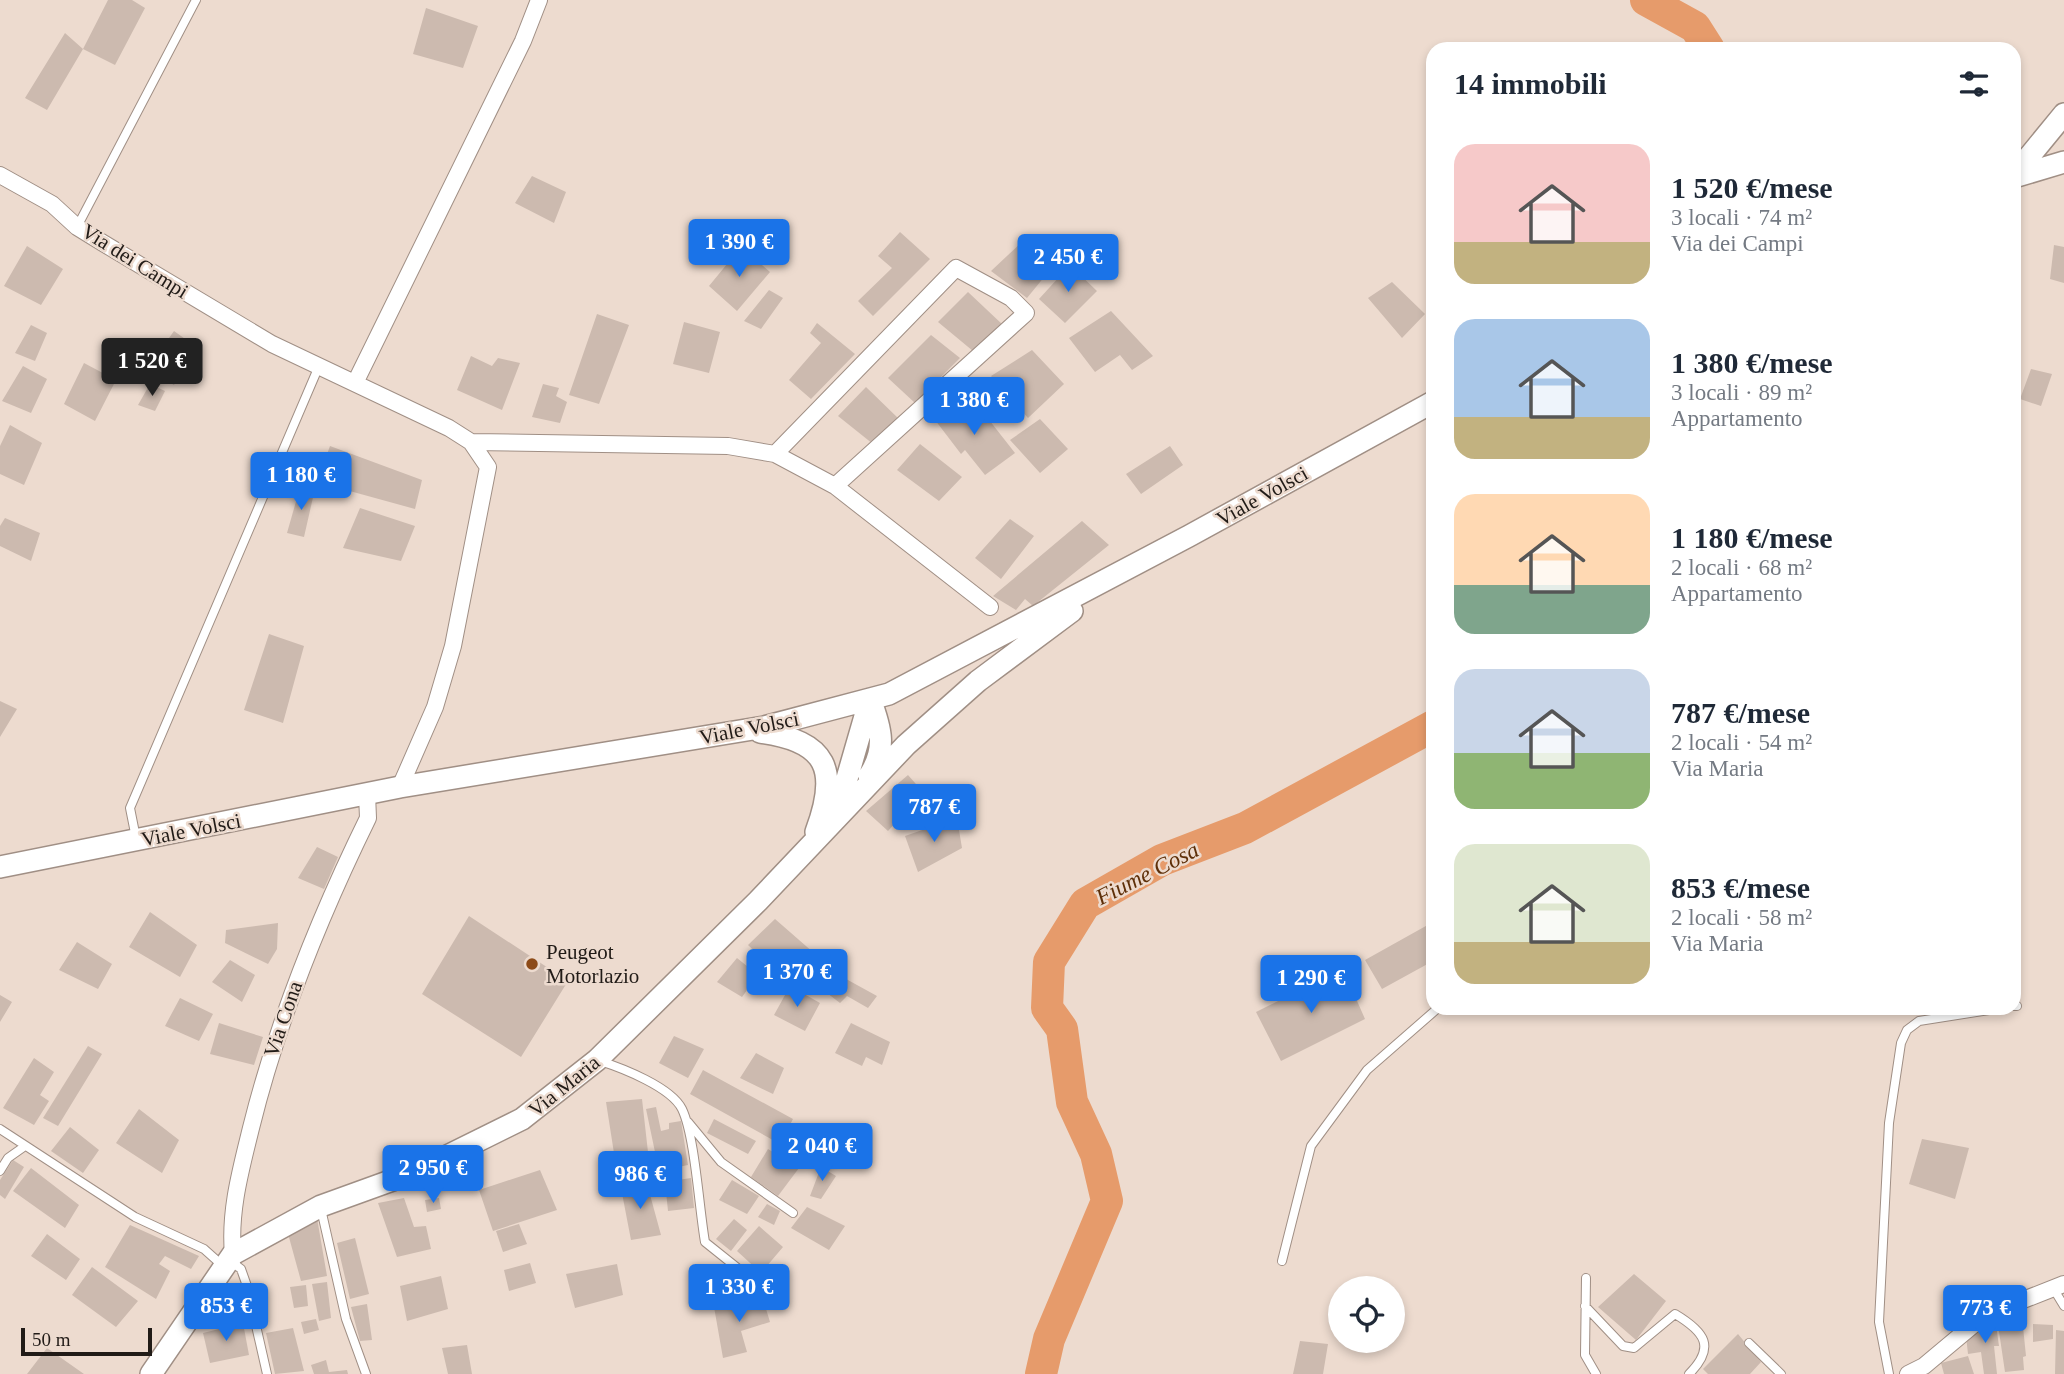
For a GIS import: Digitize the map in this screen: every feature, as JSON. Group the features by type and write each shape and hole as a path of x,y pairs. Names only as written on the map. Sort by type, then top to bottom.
{"street":[{"path":"355,383 523,41 539,0"},
{"path":"2021,167 2064,114"},
{"path":"2021,174 2064,162"},
{"name":"Via dei Campi","path":"0,175 52,204 77,227 272,344 449,428 471,442"},
{"path":"775,454 956,268 1012,298 1026,313 835,486"},
{"name":"Viale Volsci","path":"0,867 400,788 746,730 889,694 1120,573 1426,406"},
{"path":"471,442 728,446 775,454 835,486 990,607"},
{"path":"400,788 435,707 453,646 488,467 471,442"},
{"path":"813,840 906,745 978,681 1120,573"},
{"path":"855,799 874,768 881,750 882,729 870,699"},
{"path":"813,840 846,782 870,699"},
{"path":"746,730 799,740 821,758 827,772 828,790 826,805 813,840"},
{"name":"Via Cona","path":"229,1260 231,1227 244,1158 276,1034 309,947 368,818 368,794"},
{"name":"Via Maria","path":"150,1374 229,1260 321,1206 415,1172 522,1119 597,1060 758,901 813,840"},
{"path":"1909,1374 1924,1366 1985,1315 2059,1286"}],"lane":[{"path":"77,227 196,0"},
{"path":"136,841 130,808 319,366"},
{"path":"1282,1261 1311,1146 1367,1070 1430,1015"},
{"path":"1889,1374 1880,1322 1889,1122 1901,1043 1907,1030 1919,1021 1957,1015"},
{"path":"597,1060 629,1070 681,1107 705,1242 760,1286"},
{"path":"685,1118 722,1162 793,1213"},
{"path":"0,1129 135,1217 229,1260 241,1269 267,1374"},
{"path":"0,1171 8,1158 25,1146"},
{"path":"321,1206 346,1319 363,1358 366,1374"},
{"path":"1586,1278 1585,1355 1596,1374"},
{"path":"2059,1286 2064,1306"},
{"path":"1586,1306 1623,1346 1634,1349 1667,1318 1675,1314 1686,1321 1703,1336 1705,1346 1701,1361 1689,1374"},
{"path":"1749,1343 1781,1374"}],"building":[{"path":"108,0 132,0 145,8 115,65 83,49"},
{"path":"426,8 478,26 463,68 413,54"},
{"path":"65,33 83,49 47,110 25,98"},
{"path":"532,176 566,192 554,223 515,203"},
{"path":"900,232 930,259 873,316 858,301 892,268 878,256"},
{"path":"1024,240 1054,265 1027,298 991,271"},
{"path":"2054,245 2064,247 2064,283 2050,279"},
{"path":"27,246 63,269 41,305 4,286"},
{"path":"741,247 770,272 737,311 709,286"},
{"path":"1070,265 1097,291 1065,323 1039,299"},
{"path":"1392,282 1425,314 1402,338 1368,298"},
{"path":"769,290 783,298 761,329 744,321"},
{"path":"968,292 1003,325 973,351 938,322"},
{"path":"1111,311 1153,356 1132,370 1120,355 1095,372 1069,338"},
{"path":"597,314 629,325 599,404 569,395"},
{"path":"684,322 720,332 709,373 673,364"},
{"path":"817,323 855,354 811,399 789,380 821,343 810,333"},
{"path":"31,325 47,333 35,361 15,353"},
{"path":"174,331 195,346 174,385 147,369"},
{"path":"931,335 960,358 915,403 888,378"},
{"path":"1032,350 1064,384 1028,418 991,376"},
{"path":"471,356 492,366 498,358 520,363 502,410 457,390"},
{"path":"84,363 116,380 95,421 64,404"},
{"path":"23,366 47,379 31,413 2,401"},
{"path":"2031,369 2052,374 2041,406 2021,399"},
{"path":"150,384 165,391 155,411 138,405"},
{"path":"543,384 559,388 556,396 567,402 560,423 532,417"},
{"path":"866,387 900,420 873,444 838,416"},
{"path":"959,398 974,424 986,416 1015,453 985,475 965,450 961,454 932,416"},
{"path":"1040,419 1068,449 1040,473 1010,440"},
{"path":"10,425 42,443 24,485 0,474 0,446"},
{"path":"920,444 962,477 939,501 897,470"},
{"path":"330,446 422,480 415,509 317,482"},
{"path":"1170,446 1183,465 1141,494 1126,474"},
{"path":"301,484 314,493 304,537 287,533"},
{"path":"360,508 415,526 401,561 343,548"},
{"path":"5,518 40,533 31,561 0,546 0,526"},
{"path":"1010,519 1034,536 1001,579 975,558"},
{"path":"1082,521 1109,545 1033,606 1025,599 1016,610 993,596"},
{"path":"269,634 304,646 283,723 244,710"},
{"path":"0,701 17,709 0,737"},
{"path":"908,775 923,792 888,831 866,811"},
{"path":"957,818 962,848 918,872 905,836"},
{"path":"317,847 338,857 324,889 298,878"},
{"path":"150,912 197,945 180,977 129,947"},
{"path":"469,916 568,981 521,1057 422,994"},
{"path":"775,919 814,953 786,982 748,945"},
{"path":"278,923 277,949 268,964 225,943 226,930"},
{"path":"1426,926 1426,965 1382,989 1365,960"},
{"path":"77,942 112,964 98,989 59,970"},
{"path":"834,957 844,965 837,974 877,996 868,1008 847,996 840,1003 827,993 835,984 821,972"},
{"path":"737,958 758,975 742,997 717,982"},
{"path":"230,960 255,975 242,1002 212,982"},
{"path":"1343,969 1365,1019 1281,1061 1256,1012"},
{"path":"790,986 820,1003 805,1031 774,1015"},
{"path":"0,995 12,1002 0,1022"},
{"path":"180,998 213,1014 199,1041 165,1026"},
{"path":"219,1023 263,1037 254,1065 210,1054"},
{"path":"851,1023 890,1042 882,1065 866,1057 862,1066 835,1053"},
{"path":"674,1036 704,1049 688,1078 659,1063"},
{"path":"88,1046 102,1054 58,1126 43,1118"},
{"path":"756,1053 784,1068 773,1094 740,1078"},
{"path":"34,1058 54,1072 40,1095 49,1101 34,1125 3,1108"},
{"path":"703,1070 793,1119 780,1144 690,1094"},
{"path":"642,1099 649,1161 616,1166 606,1102"},
{"path":"656,1107 661,1131 669,1129 669,1123 681,1121 688,1165 659,1171 646,1109"},
{"path":"139,1109 179,1140 162,1173 116,1143"},
{"path":"714,1119 756,1141 748,1154 707,1133"},
{"path":"70,1127 99,1150 83,1173 51,1151"},
{"path":"1922,1139 1969,1148 1955,1199 1909,1184"},
{"path":"768,1149 799,1168 778,1196 751,1177"},
{"path":"13,1160 24,1167 5,1199 0,1195 0,1180"},
{"path":"821,1167 836,1176 821,1199 810,1196"},
{"path":"31,1168 79,1205 65,1228 13,1191"},
{"path":"540,1170 557,1210 493,1231 479,1190"},
{"path":"691,1178 694,1208 668,1211 665,1182"},
{"path":"646,1180 661,1235 631,1240 621,1188"},
{"path":"732,1180 759,1196 747,1214 719,1200"},
{"path":"404,1198 414,1227 426,1226 431,1249 397,1257 378,1203"},
{"path":"439,1198 441,1209 427,1212 425,1200"},
{"path":"767,1204 780,1211 774,1225 758,1217"},
{"path":"807,1207 845,1226 829,1250 791,1228"},
{"path":"317,1218 327,1276 301,1281 287,1230"},
{"path":"734,1219 747,1230 731,1251 716,1239"},
{"path":"519,1224 527,1244 503,1252 496,1231"},
{"path":"130,1225 199,1256 191,1269 165,1256 159,1264 170,1271 156,1299 105,1267"},
{"path":"759,1226 783,1247 761,1273 737,1251"},
{"path":"47,1234 80,1259 66,1280 31,1256"},
{"path":"355,1238 369,1294 350,1299 337,1243"},
{"path":"530,1263 536,1283 509,1291 504,1270"},
{"path":"617,1264 623,1295 575,1308 566,1274"},
{"path":"92,1267 138,1301 116,1327 72,1295"},
{"path":"1634,1274 1666,1301 1636,1340 1598,1307"},
{"path":"441,1276 448,1309 407,1321 400,1286"},
{"path":"327,1282 331,1318 319,1321 312,1284"},
{"path":"306,1285 308,1306 294,1308 290,1287"},
{"path":"763,1299 770,1322 741,1331 747,1352 723,1358 714,1307"},
{"path":"367,1304 372,1340 360,1341 351,1307"},
{"path":"2022,1317 2026,1356 2023,1357 2024,1370 2005,1372 1997,1318"},
{"path":"1995,1318 1999,1346 1994,1346 1997,1374 1984,1374 1981,1352 1968,1354 1966,1336"},
{"path":"316,1319 319,1330 304,1334 301,1322"},
{"path":"243,1323 249,1355 210,1363 203,1333"},
{"path":"2033,1324 2053,1325 2053,1339 2033,1342"},
{"path":"293,1328 304,1371 275,1374 266,1333"},
{"path":"2056,1330 2064,1331 2064,1374 2055,1374"},
{"path":"1738,1334 1761,1362 1750,1374 1708,1374 1703,1369"},
{"path":"1300,1341 1328,1344 1323,1374 1293,1374"},
{"path":"467,1345 472,1374 448,1374 442,1348"},
{"path":"47,1348 84,1374 27,1374"},
{"path":"1968,1356 1974,1374 1944,1374 1941,1363"},
{"path":"326,1360 329,1372 347,1370 348,1374 314,1374 311,1365"}],"waterway":[{"path":"1646,0 1695,27 1705,42"},
{"name":"Fiume Cosa","path":"1041,1374 1049,1339 1107,1201 1096,1154 1072,1102 1062,1029 1047,1008 1049,962 1085,904 1162,860 1245,828 1426,730"}],"place":[{"name":"Peugeot Motorlazio","path":"532,964"}]}
